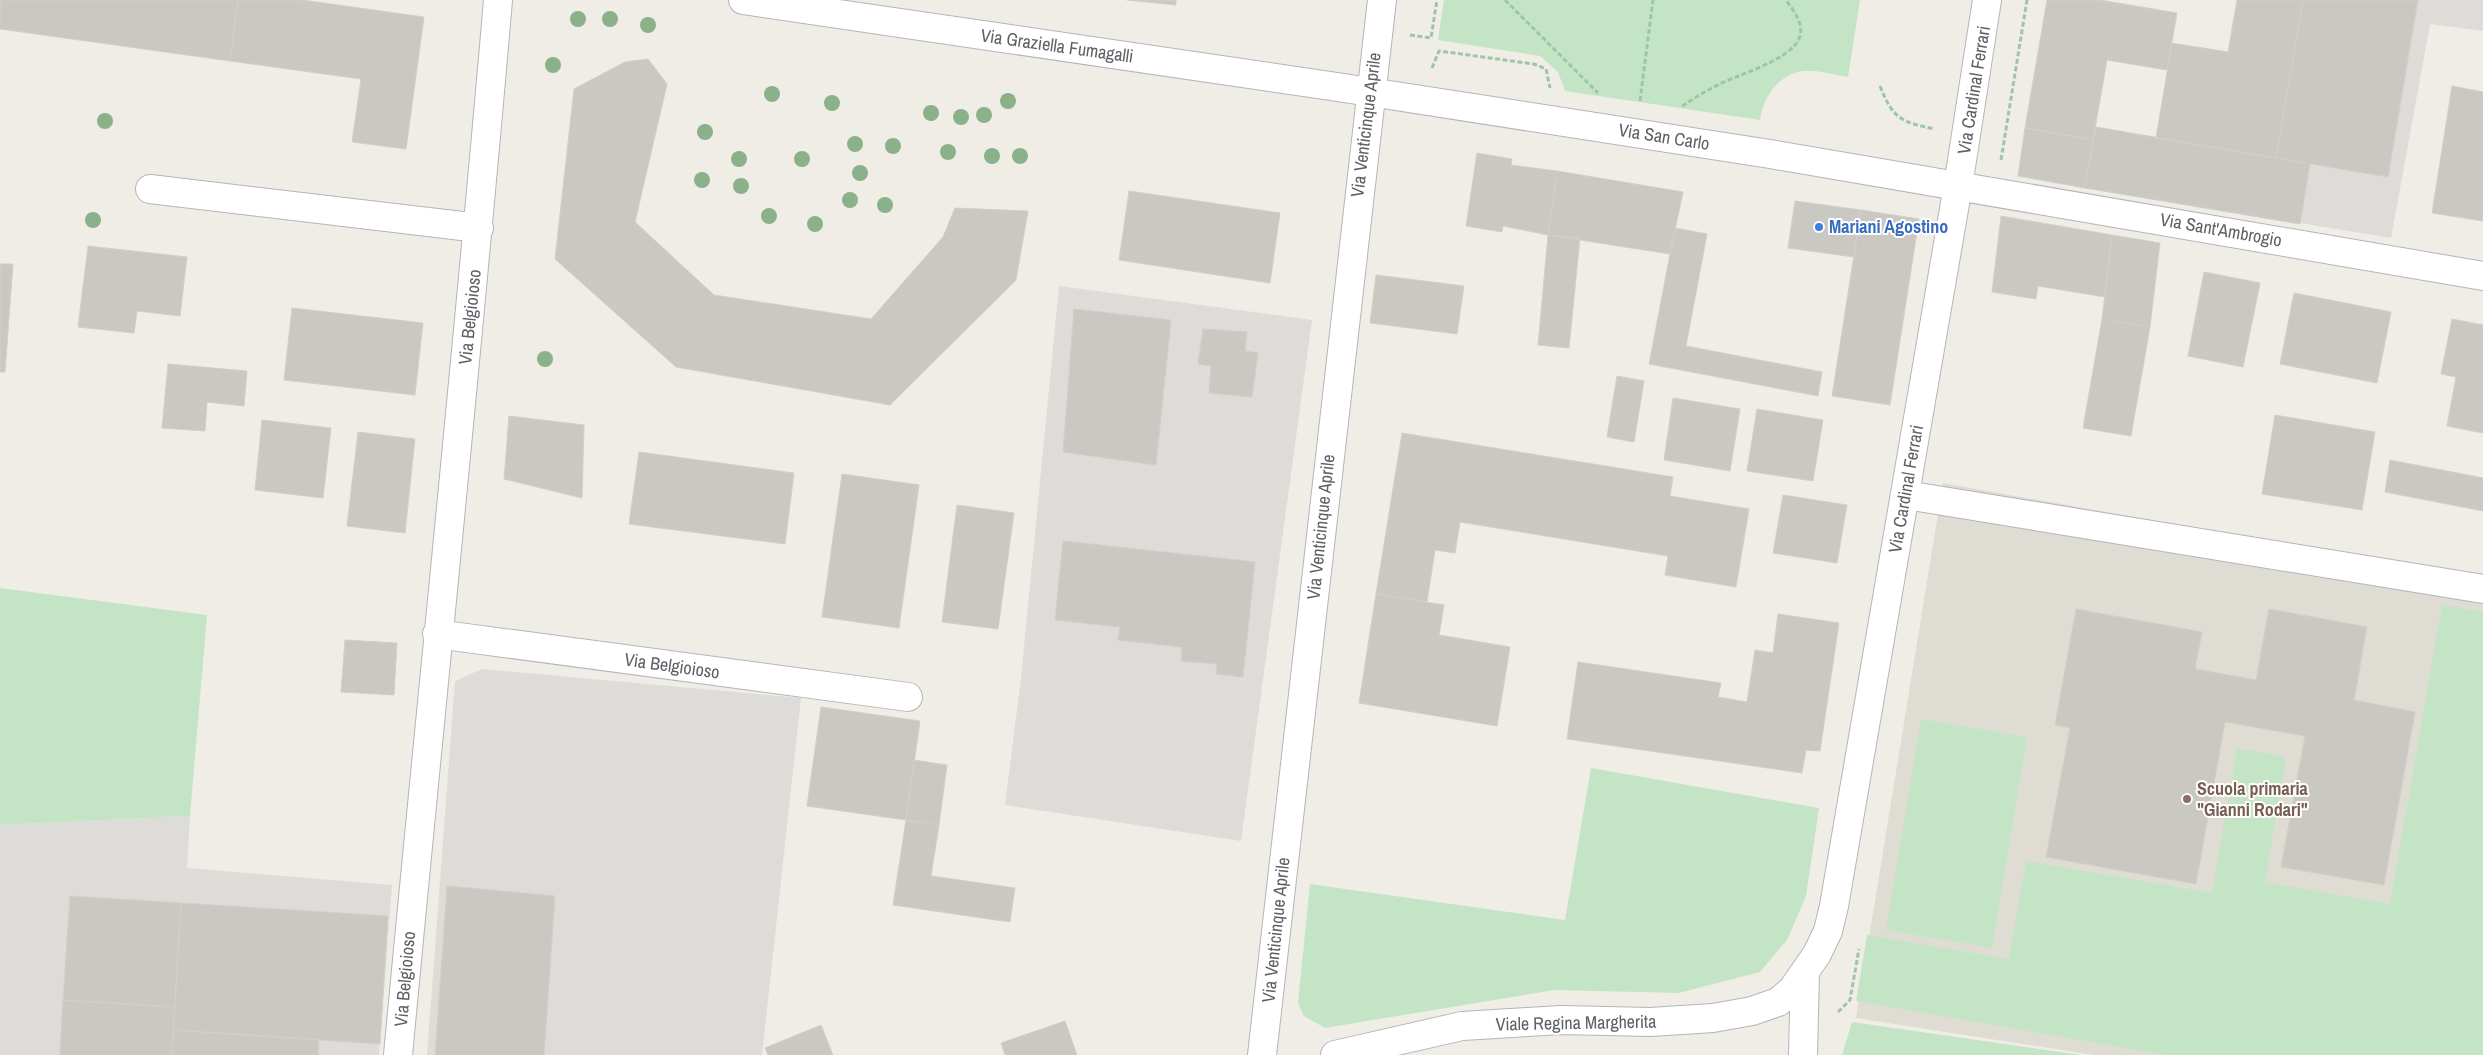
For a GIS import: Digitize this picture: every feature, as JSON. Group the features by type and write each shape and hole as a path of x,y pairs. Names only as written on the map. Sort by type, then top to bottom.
{"street":[{"name":"Via Belgioioso","path":"398,1055 437,634 479,228 498,0"},
{"name":"Via Graziella Fumagalli","path":"743,0 1370,92"},
{"name":"Via Venticinque Aprile","path":"1262,1055 1370,92 1382,0"},
{"name":"Via Cardinal Ferrari","path":"1805,973 1818,954 1828,931 1834,906 1972,106 1987,0"},
{"name":"Via San Carlo","path":"1370,92 1770,154 1958,186"},
{"name":"Via Sant'Ambrogio","path":"1958,186 2483,276"},
{"path":"150,189 479,228"},
{"path":"1906,495 2483,589"},
{"name":"Via Belgioioso","path":"437,634 908,697"},
{"path":"1803,1055 1805,973"},
{"name":"Viale Regina Margherita","path":"1335,1055 1462,1026 1561,1020 1650,1022 1713,1018 1752,1011 1778,1002 1792,990 1805,973"}],"path":[{"path":"1406,41 1410,35 1431,38 1437,0"},
{"path":"1505,0 1599,94"},
{"path":"1640,102 1653,0"},
{"path":"1676,110 1712,87 1778,59 1794,46 1801,30 1799,21 1786,0"},
{"path":"1996,192 2027,0"},
{"path":"1431,70 1439,51 1534,64 1547,72 1551,93"},
{"path":"1880,86 1889,107 1907,123 1940,130"},
{"path":"1972,106 2009,112"}],"shaded area":[{"path":"2237,0 2483,0 2483,31 2430,24 2391,238 2085,188 2096,127 2156,137 2172,43 2228,52"},
{"path":"1059,286 1312,320 1241,841 1005,805 1021,678"},
{"name":"Scuola primaria \"Gianni Rodari\"","path":"1943,483 2483,579 2483,1055 2094,1055 1856,1018"},
{"path":"482,669 801,698 762,1055 427,1055 455,681"},
{"path":"190,816 187,868 392,885 379,1055 0,1055 0,825"}],"green space":[{"path":"1444,0 1860,0 1848,77 1821,72 1796,72 1774,87 1765,103 1760,120 1565,91 1558,72 1540,56 1438,40"},
{"path":"0,588 207,615 190,816 0,825"},
{"path":"2442,605 2483,612 2483,1055 2166,1055 1856,1001 1867,935 2009,959 2026,861 2212,893 2237,748 2286,757 2265,882 2390,904"},
{"path":"1921,719 2027,737 1992,948 1886,930"},
{"path":"1591,768 1819,808 1806,896 1787,940 1760,972 1679,993 1554,990 1325,1028 1304,1016 1298,1003 1310,884 1565,920"},
{"path":"1852,1022 2081,1055 1842,1055"}],"building":[{"path":"0,0 238,0 230,61 0,29"},
{"path":"238,0 302,0 424,17 406,149 352,142 361,79 230,61"},
{"path":"1127,0 1176,0 1176,5"},
{"path":"2047,0 2100,0 2177,13 2167,70 2107,60 2093,140 2025,128"},
{"path":"2237,0 2303,0 2276,158 2156,138 2172,43 2228,52"},
{"path":"2303,0 2418,0 2388,177 2276,158"},
{"path":"648,59 667,84 635,222 714,295 871,319 943,237 955,208 1028,211 1016,280 890,405 676,367 555,259 574,89 625,62"},
{"path":"2452,86 2483,92 2483,221 2432,213"},
{"path":"2096,127 2310,164 2300,224 2085,188"},
{"path":"2025,128 2093,140 2085,188 2018,176"},
{"path":"1477,153 1512,159 1511,165 1557,171 1548,235 1503,226 1502,232 1466,226"},
{"path":"1557,171 1683,192 1670,254 1548,235"},
{"path":"1129,191 1280,213 1270,283 1119,260"},
{"path":"1795,201 1861,210 1854,257 1788,248"},
{"path":"1861,210 1919,219 1890,405 1832,396"},
{"path":"2001,216 2112,235 2105,297 2038,286 2036,299 1992,292"},
{"path":"1675,228 1707,234 1686,346 1822,372 1818,396 1649,364"},
{"path":"1548,235 1580,238 1569,348 1538,345"},
{"path":"2112,235 2160,243 2150,327 2102,319"},
{"path":"88,246 187,257 180,316 137,311 134,333 78,327"},
{"path":"0,264 13,264 5,372 0,372"},
{"path":"2204,272 2260,283 2243,367 2188,356"},
{"path":"1376,275 1464,286 1457,334 1370,323"},
{"path":"2294,293 2391,312 2377,383 2280,364"},
{"path":"292,308 423,323 415,395 284,380"},
{"path":"1074,309 1171,320 1156,465 1063,452"},
{"path":"2102,319 2150,327 2131,436 2083,428"},
{"path":"2452,319 2483,325 2483,433 2447,426 2456,377 2441,374"},
{"path":"1203,329 1247,332 1245,351 1258,353 1252,397 1209,393 1211,366 1198,364"},
{"path":"168,364 247,371 244,406 207,402 205,431 162,428"},
{"path":"1617,376 1644,381 1634,442 1607,437"},
{"path":"1673,398 1740,409 1730,471 1664,460"},
{"path":"1757,409 1823,420 1813,481 1747,471"},
{"path":"2275,415 2375,432 2362,510 2262,494"},
{"path":"509,416 584,425 582,498 504,479"},
{"path":"262,420 331,428 323,498 255,490"},
{"path":"358,432 415,439 405,533 347,526"},
{"path":"1402,433 1673,477 1670,496 1749,509 1736,587 1665,575 1668,556 1460,522 1455,553 1435,550 1427,602 1376,594"},
{"path":"639,452 794,473 785,544 629,524"},
{"path":"2390,460 2483,478 2483,511 2385,492"},
{"path":"842,474 919,485 899,628 822,617"},
{"path":"1783,495 1847,505 1837,563 1773,553"},
{"path":"957,505 1014,513 998,629 942,622"},
{"path":"1063,541 1255,562 1243,677 1216,674 1217,664 1181,661 1182,647 1118,640 1120,627 1055,620"},
{"path":"1376,594 1444,605 1439,635 1510,647 1497,726 1359,703"},
{"path":"2076,609 2202,632 2195,669 2256,680 2269,609 2367,627 2354,700 2415,712 2384,885 2281,867 2305,736 2225,722 2196,884 2046,857 2070,728 2055,725"},
{"path":"1778,614 1839,623 1820,751 1806,750 1802,773 1567,739 1578,662 1721,683 1718,697 1747,702 1755,650 1773,653"},
{"path":"345,640 397,643 394,695 341,692"},
{"path":"821,707 920,721 906,820 807,806"},
{"path":"914,760 947,765 939,825 906,820"},
{"path":"906,820 939,825 931,876 1015,888 1010,922 893,905"},
{"path":"447,886 555,896 544,1055 435,1055"},
{"path":"70,896 181,903 175,1007 63,1000"},
{"path":"181,903 388,916 380,1044 173,1030"},
{"path":"63,1000 175,1007 172,1055 60,1055"},
{"path":"1065,1021 1077,1055 1005,1055 1001,1043"},
{"path":"821,1025 833,1055 768,1055 765,1048"},
{"path":"173,1030 319,1040 318,1055 172,1055"}],"place":[{"name":"Mariani Agostino","path":"1819,227"},
{"name":"Scuola primaria \"Gianni Rodari\"","path":"2187,799"}]}
